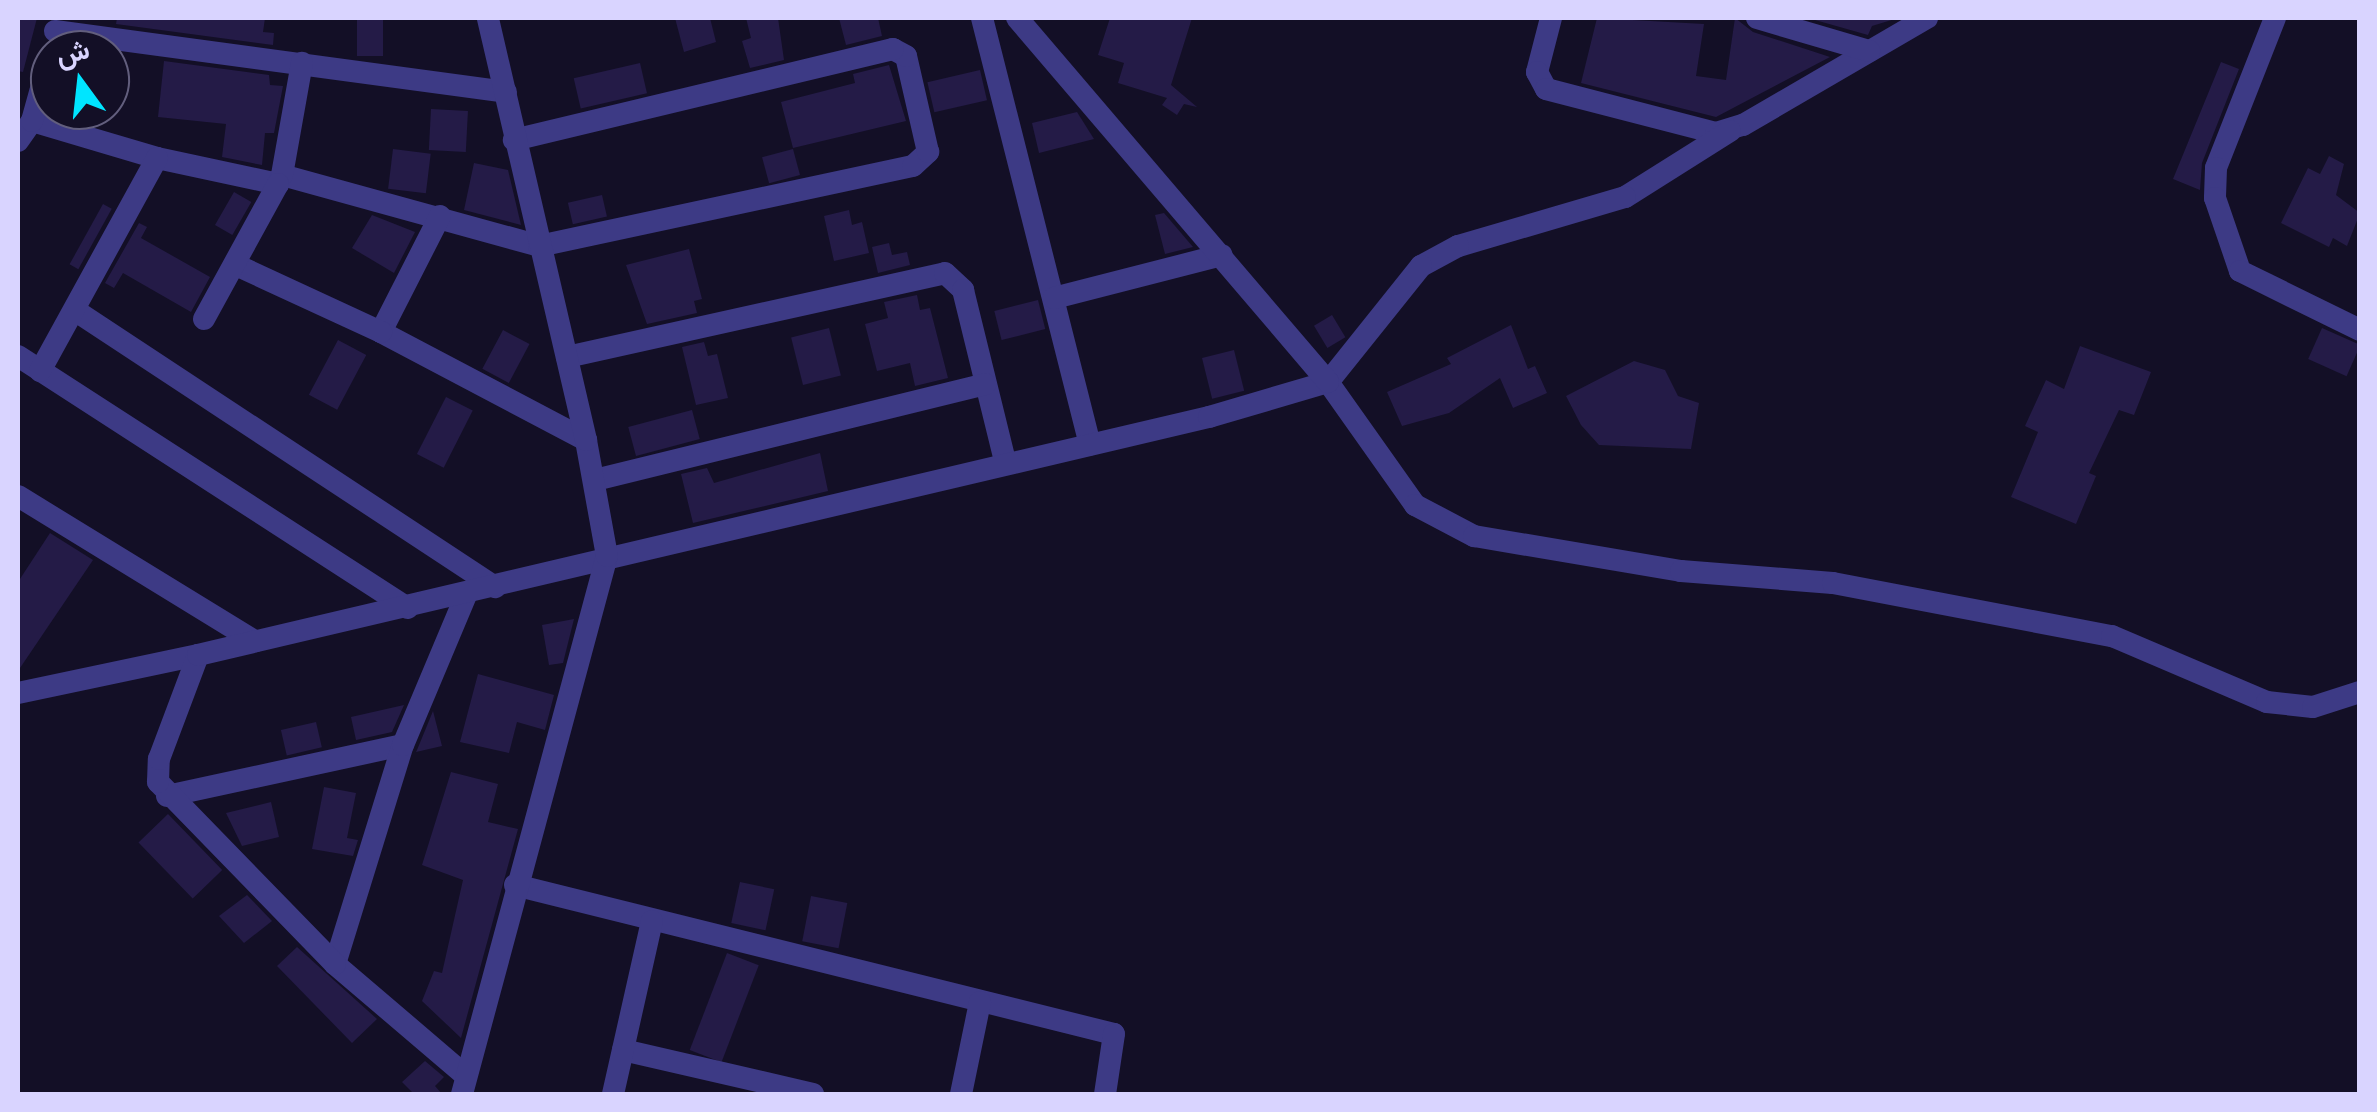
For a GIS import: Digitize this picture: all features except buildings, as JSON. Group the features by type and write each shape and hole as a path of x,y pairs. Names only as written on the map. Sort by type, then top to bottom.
{"street":[{"path":"198,655 156,770 167,796 335,964 464,1085 607,556 595,480 488,18"},
{"path":"982,18 1090,446"},
{"path":"1017,18 1328,382 1414,505 1474,536 1682,571 1833,583 2112,636 2267,702 2313,707 2360,692"},
{"path":"1551,18 1537,72 1546,88 1706,132 1730,131"},
{"path":"1757,18 1869,51"},
{"path":"18,693 466,595 607,556 1006,461 1090,446 1328,382 1429,259 1625,197 1730,131 1927,18"},
{"path":"2275,18 2216,168 2215,198 2240,272 2360,330"},
{"path":"130,46 302,63 506,92"},
{"path":"62,130 157,158 280,180 440,216 539,246 922,163 928,152 906,56 892,49 514,140"},
{"path":"204,319 280,180 302,63"},
{"path":"40,371 157,158"},
{"path":"381,332 440,216"},
{"path":"1054,298 1222,255"},
{"path":"236,265 381,332 586,440"},
{"path":"567,357 945,273 962,290 1006,461"},
{"path":"76,311 494,587"},
{"path":"18,356 408,608"},
{"path":"595,480 985,384"},
{"path":"18,496 255,641"},
{"path":"335,964 403,745 466,595"},
{"path":"167,796 403,745"},
{"path":"515,885 1114,1034 1105,1094"},
{"path":"613,1094 652,921"},
{"path":"961,1094 980,1002"},
{"path":"623,1050 813,1094"}]}
